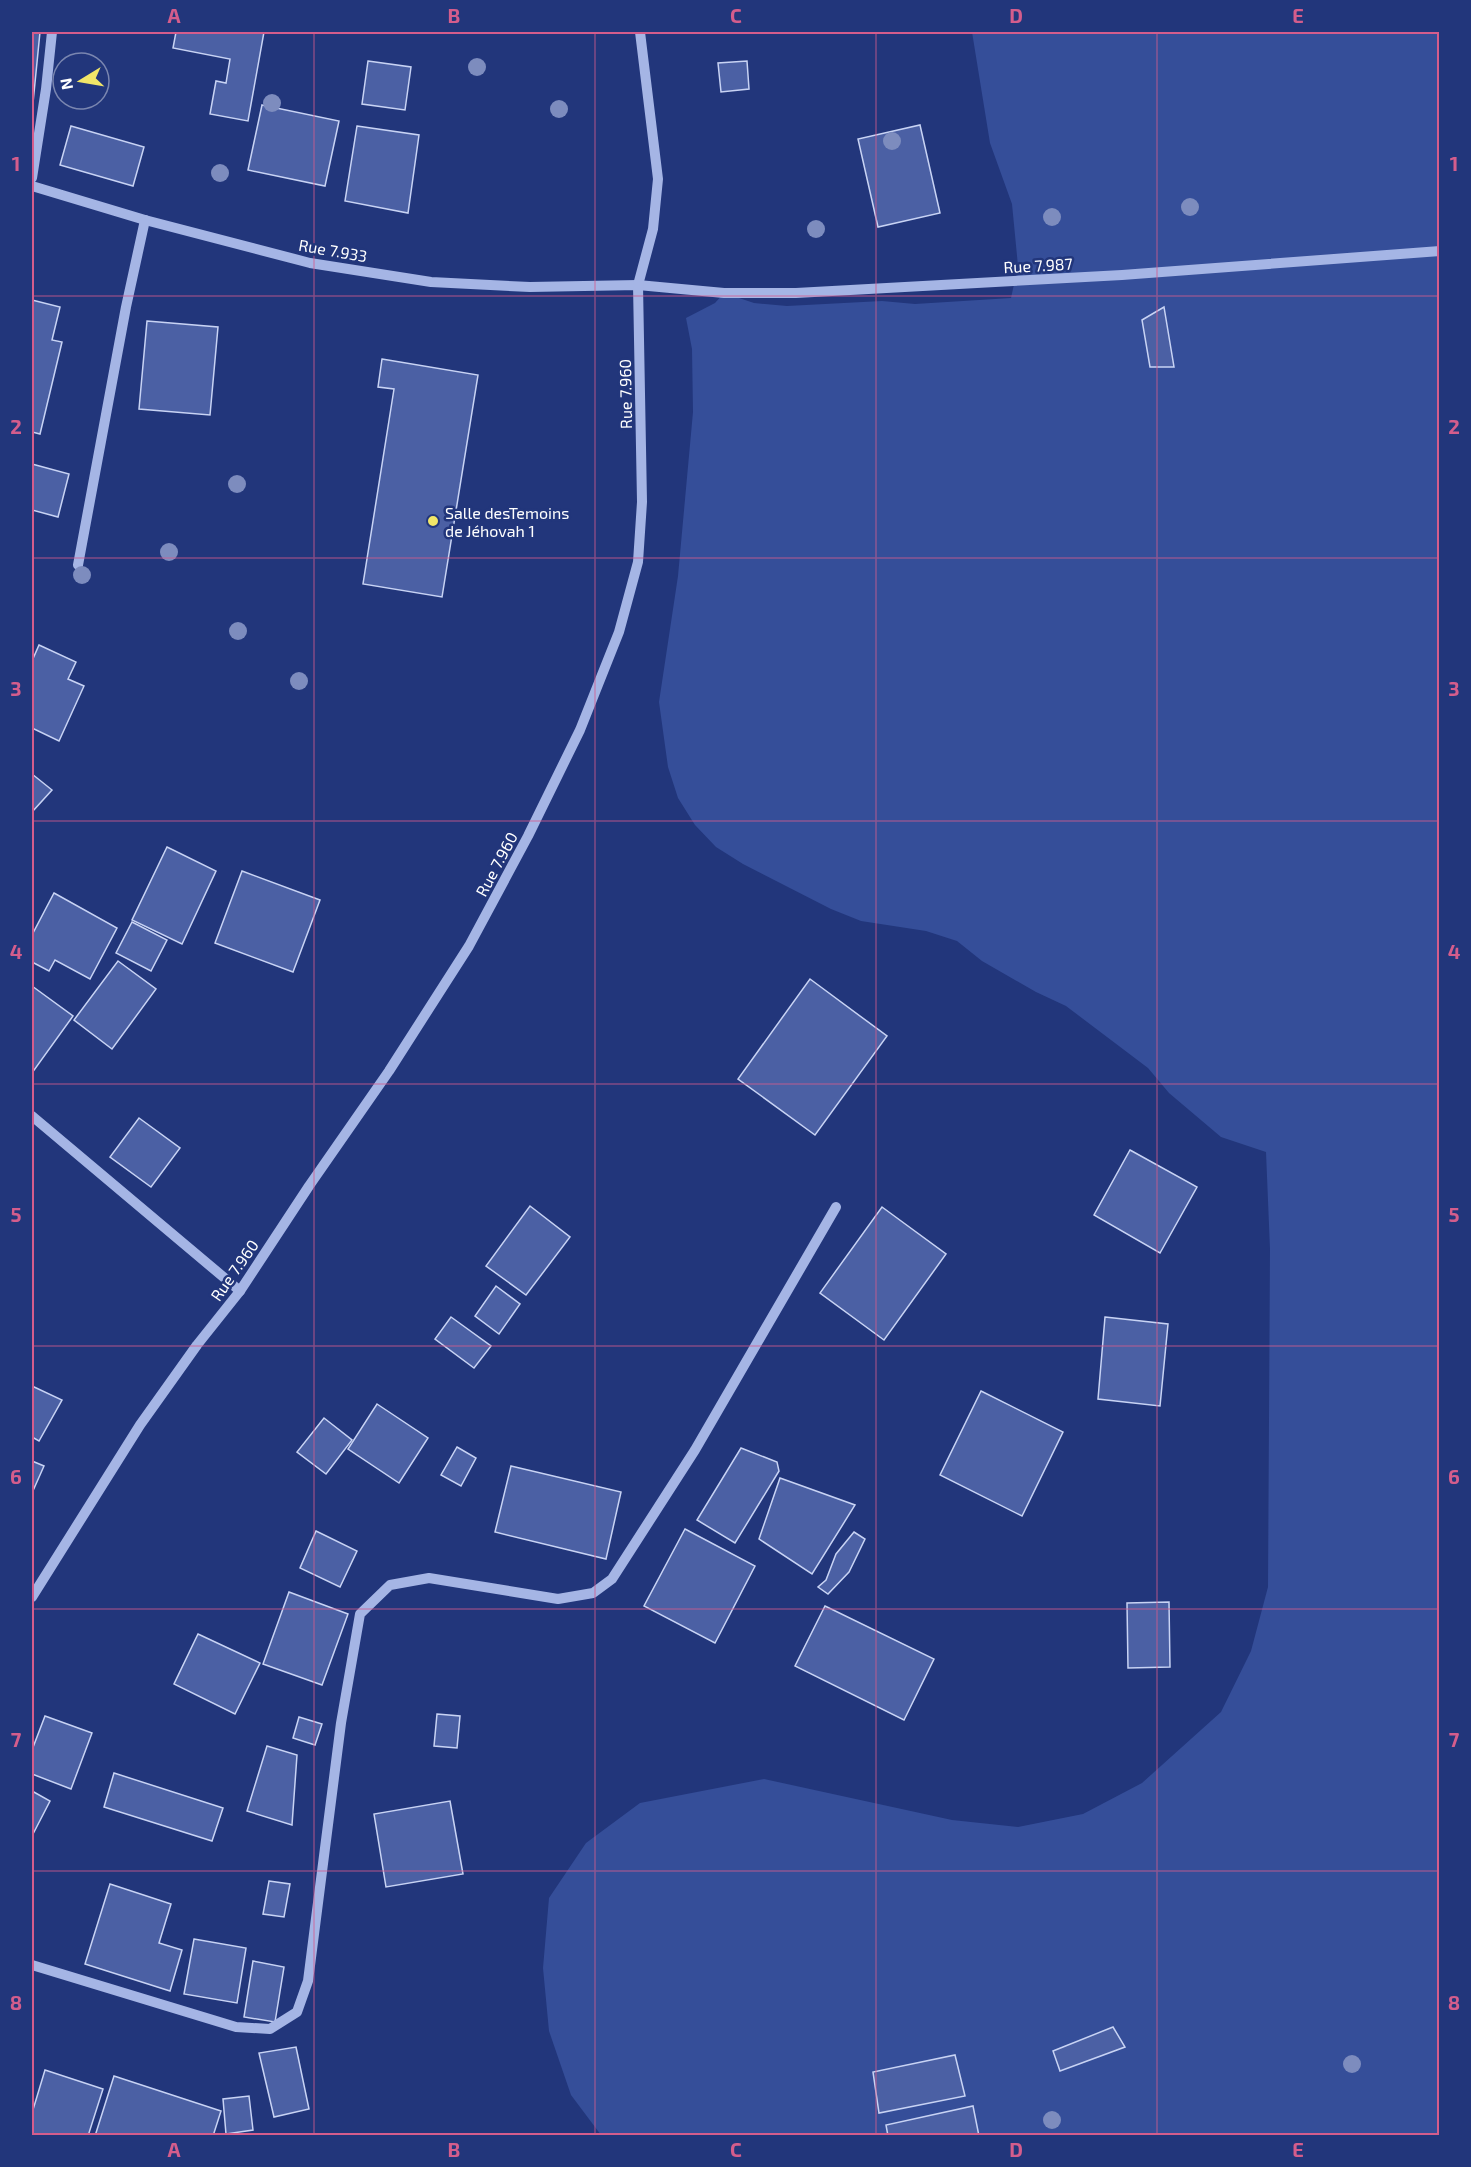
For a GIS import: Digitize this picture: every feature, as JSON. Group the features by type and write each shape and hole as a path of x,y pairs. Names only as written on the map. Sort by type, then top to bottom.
{"street":[{"path":"32,178 52,32"},
{"name":"Rue 7.960","path":"32,1597 140,1425 240,1291 389,1071 469,946 528,836 575,741 619,632 638,562 642,502 638,285 653,229 658,179 640,32"},
{"name":"Rue 7.933","path":"32,186 145,220 310,263 431,282 530,287 638,285"},
{"path":"78,565 126,307 145,220"},
{"name":"Rue 7.987","path":"638,285 724,293 796,293 1122,275 1440,251"},
{"path":"32,1116 240,1291"},
{"path":"32,1965 236,2027 270,2029 297,2012 308,1981 340,1723 360,1614 390,1586 429,1578 558,1599 593,1593 612,1579 695,1450 836,1207"}],"shaded area":[{"path":"972,32 1439,32 1439,2135 601,2135 571,2095 549,2031 543,1968 549,1898 586,1843 640,1803 764,1779 952,1820 1018,1827 1083,1814 1142,1783 1221,1712 1251,1651 1268,1587 1270,1249 1266,1152 1221,1137 1169,1093 1148,1068 1066,1006 1036,992 982,961 957,941 926,931 861,921 831,909 743,864 716,847 695,825 678,798 668,767 659,702 678,576 693,412 692,349 686,318 715,303 724,293 754,303 787,306 882,301 915,304 1011,298 1018,266 1012,204 990,143"}],"building":[{"path":"32,32 40,32 32,113"},
{"path":"176,32 264,32 248,121 210,114 216,81 226,83 230,59 173,48"},
{"path":"368,61 411,67 405,110 362,104"},
{"path":"747,61 749,89 721,92 718,63"},
{"path":"262,105 339,121 325,186 248,170"},
{"path":"920,125 940,213 878,227 858,139"},
{"path":"71,126 144,147 133,186 60,165"},
{"path":"357,126 419,135 408,213 345,201"},
{"path":"32,300 60,307 52,340 62,342 40,434 32,432"},
{"path":"1164,307 1174,367 1150,367 1142,320"},
{"path":"147,321 218,327 210,415 139,409"},
{"path":"382,359 478,375 442,597 363,584 394,389 378,387"},
{"path":"32,464 69,474 58,517 32,510"},
{"path":"39,645 76,662 68,679 84,686 59,741 32,728 32,661"},
{"path":"32,774 52,790 32,812"},
{"path":"167,847 216,871 182,944 132,920"},
{"path":"242,871 320,900 293,972 215,943"},
{"path":"54,893 117,928 90,979 55,960 49,971 32,962 32,935"},
{"path":"132,922 167,940 151,971 116,953"},
{"path":"118,961 156,989 112,1049 74,1020"},
{"path":"810,979 887,1036 815,1135 738,1079"},
{"path":"32,986 73,1016 32,1073"},
{"path":"139,1118 180,1148 151,1187 110,1157"},
{"path":"1130,1150 1197,1187 1160,1253 1094,1215"},
{"path":"530,1206 570,1237 526,1295 486,1266"},
{"path":"882,1207 946,1254 884,1340 820,1293"},
{"path":"496,1286 520,1304 499,1334 475,1316"},
{"path":"451,1317 491,1346 474,1368 435,1339"},
{"path":"1105,1317 1168,1324 1160,1406 1098,1399"},
{"path":"32,1386 62,1400 39,1441 32,1437"},
{"path":"981,1391 1063,1432 1022,1516 940,1475"},
{"path":"377,1404 428,1438 399,1483 348,1449"},
{"path":"324,1418 352,1440 326,1474 297,1452"},
{"path":"457,1447 476,1458 461,1486 441,1475"},
{"path":"741,1448 777,1462 779,1471 735,1543 697,1520"},
{"path":"32,1461 44,1466 32,1493"},
{"path":"511,1466 621,1492 606,1559 495,1532"},
{"path":"780,1478 855,1505 812,1574 759,1539"},
{"path":"685,1529 755,1566 715,1643 644,1606"},
{"path":"316,1531 357,1551 340,1587 300,1568"},
{"path":"854,1532 865,1539 849,1572 828,1594 818,1587 826,1580 836,1554"},
{"path":"289,1592 348,1614 322,1685 263,1664"},
{"path":"1169,1602 1170,1667 1128,1668 1127,1603"},
{"path":"825,1606 934,1659 904,1720 795,1666"},
{"path":"198,1634 260,1663 235,1714 174,1684"},
{"path":"437,1714 460,1716 457,1748 434,1746"},
{"path":"45,1716 92,1733 71,1789 32,1774 32,1750"},
{"path":"299,1717 322,1724 315,1745 293,1738"},
{"path":"267,1746 297,1755 292,1825 247,1811"},
{"path":"114,1773 223,1808 212,1841 104,1807"},
{"path":"32,1791 50,1801 32,1836"},
{"path":"450,1801 463,1874 386,1887 374,1814"},
{"path":"269,1881 290,1884 284,1917 263,1914"},
{"path":"110,1884 171,1904 159,1943 182,1950 170,1991 85,1964"},
{"path":"194,1939 246,1948 237,2003 184,1994"},
{"path":"253,1961 284,1967 275,2022 244,2017"},
{"path":"1113,2027 1125,2047 1060,2071 1053,2051"},
{"path":"296,2047 309,2109 274,2117 259,2053"},
{"path":"955,2055 965,2096 879,2113 873,2072"},
{"path":"45,2070 103,2089 88,2136 32,2136 32,2113"},
{"path":"114,2076 221,2111 213,2136 95,2136"},
{"path":"249,2096 253,2130 226,2134 223,2099"},
{"path":"973,2106 979,2136 888,2136 886,2125"}],"place":[{"name":"Salle desTemoins de Jéhovah 1","path":"433,521"}]}
